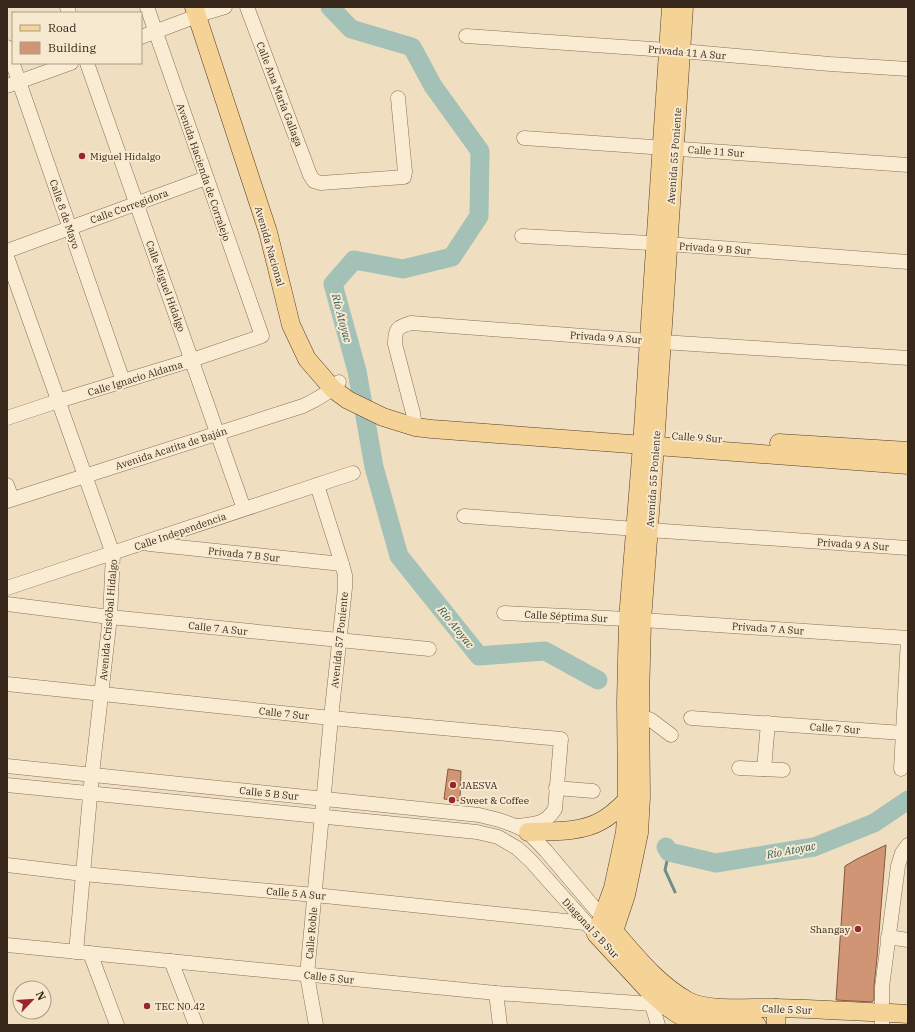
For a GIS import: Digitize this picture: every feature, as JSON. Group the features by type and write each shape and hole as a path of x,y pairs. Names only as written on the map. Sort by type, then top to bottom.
{"main road":[{"name":"Avenida 55 Poniente","path":"601,931 621,857 628,800 626,702 635,620 662,244 674,51 671,7"},
{"name":"Avenida 55 Poniente","path":"674,51 684,7"},
{"name":"Avenida Nacional","path":"210,9 291,325 307,359 343,391 385,413 415,423"},
{"name":"Calle 9 Sur","path":"415,423 649,440 908,465"},
{"name":"Calle 9 Sur","path":"649,440 908,451"},
{"name":"Avenida 55 Poniente","path":"601,931 626,895 639,832 642,797 641,716 635,620"},
{"path":"522,829 572,830 589,827 600,822 628,800"},
{"name":"Diagonal 5 B Sur","path":"601,931 638,958 663,1005"},
{"name":"Diagonal 5 B Sur","path":"601,931 663,1005"},
{"name":"Calle 5 Sur","path":"663,1005 689,1002 712,1007 776,1016 882,1019 908,1014"},
{"name":"Calle 5 Sur","path":"663,1005 702,1022 757,1025"}],"street":[{"name":"Avenida Hacienda de Corralejo","path":"147,7 262,336"},
{"name":"Calle Ana María Gallaga","path":"247,7 310,175 314,181 321,183 404,177 405,172 398,98"},
{"path":"142,37 210,9"},
{"name":"Privada 11 A Sur","path":"466,36 908,69"},
{"name":"Calle 8 de Mayo","path":"7,47 13,84 70,228 123,381"},
{"path":"13,84 68,64"},
{"name":"Calle Miguel Hidalgo","path":"87,64 244,509"},
{"name":"Calle 11 Sur","path":"524,138 908,165"},
{"name":"Calle Corregidora","path":"7,251 206,178"},
{"name":"Privada 9 B Sur","path":"522,236 662,244 908,262"},
{"name":"Avenida Cristóbal Hidalgo","path":"7,257 113,554 110,617 90,793 76,952"},
{"name":"Privada 9 A Sur","path":"415,423 395,344 395,334 401,326 411,323 908,358"},
{"name":"Calle Ignacio Aldama","path":"7,418 192,360 262,336"},
{"name":"Avenida Acatita de Baján","path":"10,500 303,406 317,399 343,391"},
{"name":"Calle Independencia","path":"7,588 353,473"},
{"path":"7,485 10,500"},
{"name":"Avenida 57 Poniente","path":"317,485 342,564 345,588 338,641 324,798"},
{"name":"Privada 9 A Sur","path":"464,516 908,548"},
{"name":"Privada 7 B Sur","path":"145,543 342,564"},
{"name":"Calle 7 A Sur","path":"7,604 110,617 429,649"},
{"name":"Calle Séptima Sur","path":"504,613 635,620"},
{"name":"Privada 7 A Sur","path":"635,620 908,638"},
{"path":"901,769 908,638"},
{"name":"Calle 7 Sur","path":"7,684 331,718 560,739 556,788"},
{"path":"641,716 651,720 671,735"},
{"name":"Calle 7 Sur","path":"691,718 903,733"},
{"path":"764,769 768,723"},
{"name":"Calle 5 B Sur","path":"7,766 480,815 499,820 522,829"},
{"path":"739,768 783,770"},
{"name":"Calle 5 B Sur","path":"7,785 477,832 498,837 517,848"},
{"path":"522,829 544,821 550,816 555,809 556,788 593,791"},
{"name":"Calle Roble","path":"316,1025 308,975 324,798"},
{"name":"Diagonal 5 B Sur","path":"522,829 546,851 601,931"},
{"path":"882,1019 882,987 898,866 902,853 908,845"},
{"name":"Diagonal 5 B Sur","path":"517,848 601,931"},
{"name":"Calle 5 A Sur","path":"7,865 83,874 315,895 601,931"},
{"path":"887,942 908,940"},
{"name":"Calle 5 Sur","path":"7,945 496,993 663,1005"},
{"path":"90,953 117,1025"},
{"path":"171,961 196,1025"},
{"path":"496,993 500,1025"},
{"path":"658,1025 663,1005"}],"building":[{"name":"JAESVA","path":"448,769 461,771 460,801 444,799"},
{"path":"886,845 874,1000 872,1002 836,1000 845,866"}],"waterway":[{"name":"Río Atoyac","path":"330,7 351,29 412,47 433,86 480,151 479,216 452,257 403,269 354,260 333,284 357,371 374,467 399,556 479,656 545,651 598,680"},
{"name":"Río Atoyac","path":"666,847 669,852 716,863 814,847 874,823 908,800"},
{"path":"669,852 665,870 675,892"}],"place":[{"name":"Miguel Hidalgo","path":"82,156"},
{"name":"JAESVA","path":"453,785"},
{"name":"Sweet & Coffee","path":"452,800"},
{"name":"Shangay","path":"858,929"},
{"name":"TEC N0.42","path":"147,1006"}]}
